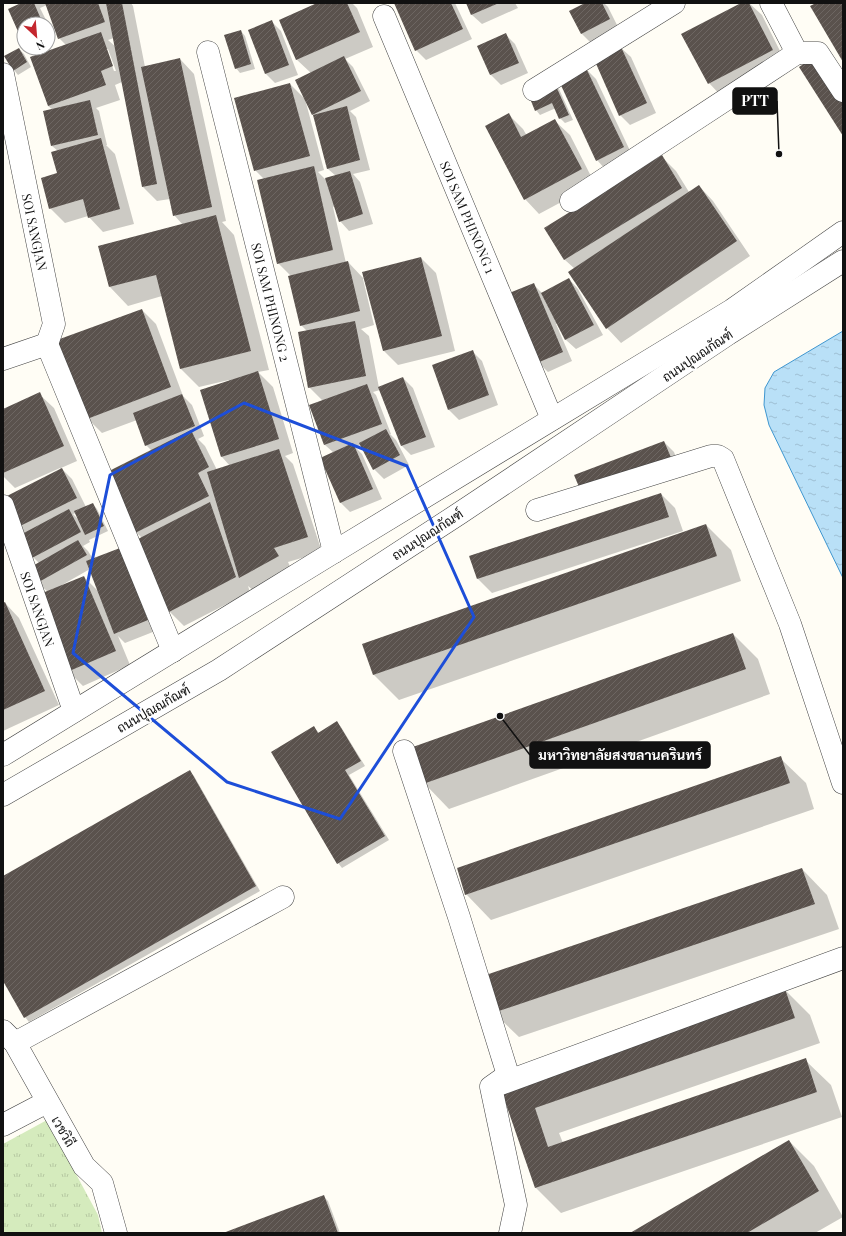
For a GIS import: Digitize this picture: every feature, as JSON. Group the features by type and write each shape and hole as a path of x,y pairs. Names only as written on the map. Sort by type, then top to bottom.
{"street":[{"path":"534,90 674,3"},
{"path":"771,3 797,53"},
{"name":"SOI SAM PHINONG 1","path":"384,16 552,419"},
{"name":"SOI SAM PHINONG 2","path":"208,52 334,552"},
{"path":"571,201 797,53 818,53 843,92"},
{"name":"SOI SANGJAN","path":"3,74 54,324 47,344"},
{"name":"ถนนปุณณกัณฑ์","path":"3,754 732,310 843,232"},
{"name":"ถนนปุณณกัณฑ์","path":"3,795 226,666 728,334 843,261"},
{"path":"3,359 47,344 173,651"},
{"path":"537,510 711,456 718,456 723,459 790,624 843,783"},
{"name":"SOI SANGJAN","path":"3,506 74,711"},
{"path":"404,751 508,1075 491,1087"},
{"path":"9,1037 283,897"},
{"path":"491,1087 843,958"},
{"name":"เวชวิถี","path":"9,1037 84,1166 102,1182 116,1233"},
{"path":"491,1087 516,1205 510,1233"},
{"path":"3,1125 47,1102"}],"highlighted area":[{"path":"244,403 407,466 474,617 340,819 227,782 73,653 110,475"}],"green space":[{"path":"47,1120 98,1215 102,1233 3,1233 3,1144"}],"water":[{"path":"843,331 843,578 769,425 764,405 765,388 774,372"}],"building":[{"path":"21,3 34,3 40,16 16,16 16,27 8,9"},
{"path":"45,3 98,3 105,22 58,39 56,33 56,16 50,16"},
{"path":"106,3 122,3 157,184 142,187"},
{"path":"317,3 347,3 360,32 296,60 279,20"},
{"path":"394,3 451,3 463,29 415,51"},
{"path":"466,3 499,3 471,15"},
{"path":"585,3 602,3 610,19 581,34 569,11"},
{"path":"741,3 749,3 773,50 708,84 681,34"},
{"path":"816,3 843,3 843,62 810,6"},
{"path":"272,20 289,65 265,74 248,30"},
{"path":"241,30 251,64 235,69 224,35"},
{"path":"101,32 113,66 101,71 106,85 48,106 30,57 56,56 56,48"},
{"path":"506,33 519,63 490,75 477,46"},
{"path":"621,47 647,103 619,116 594,59"},
{"path":"16,50 16,56 24,56 27,62 13,71 4,56"},
{"path":"817,55 843,96 843,136 799,67"},
{"path":"344,56 361,91 312,115 295,80"},
{"path":"180,58 212,207 173,216 141,67"},
{"path":"586,68 624,147 596,161 559,81"},
{"path":"290,83 310,156 254,171 234,98"},
{"path":"555,84 569,115 559,119 552,103 535,111 529,96"},
{"path":"90,100 98,135 51,146 43,111"},
{"path":"347,106 360,160 327,169 313,115"},
{"path":"509,113 521,137 555,119 582,169 524,200 485,126"},
{"path":"101,138 120,209 88,218 83,199 49,209 41,178 57,173 51,152"},
{"path":"662,155 682,188 564,260 544,228"},
{"path":"314,166 333,250 277,264 257,180"},
{"path":"350,171 363,214 339,222 325,178"},
{"path":"699,185 737,241 606,329 568,272"},
{"path":"216,215 251,351 180,369 156,275 109,287 98,246"},
{"path":"421,257 442,336 383,351 362,272"},
{"path":"348,261 360,311 300,326 288,276"},
{"path":"569,278 594,325 565,340 541,293"},
{"path":"534,283 563,352 537,363 507,294"},
{"path":"142,309 171,387 87,419 57,340"},
{"path":"355,321 366,376 308,388 298,332"},
{"path":"473,350 489,395 448,410 432,365"},
{"path":"258,371 279,439 221,457 200,390"},
{"path":"403,377 426,437 401,446 378,387"},
{"path":"367,384 382,424 324,445 309,405"},
{"path":"40,392 64,446 3,473 3,409"},
{"path":"182,394 195,426 145,446 133,413"},
{"path":"386,429 400,455 373,470 359,443"},
{"path":"191,430 209,467 198,473 209,496 135,533 105,473"},
{"path":"664,441 672,460 582,494 574,475"},
{"path":"353,443 373,489 340,503 320,458"},
{"path":"279,449 308,537 274,548 279,556 239,578 207,472"},
{"path":"62,468 77,498 16,528 3,498"},
{"path":"661,493 669,517 477,579 469,556"},
{"path":"210,502 236,577 169,612 136,540"},
{"path":"93,503 104,526 85,535 74,511"},
{"path":"69,509 81,532 32,558 20,535"},
{"path":"706,524 717,556 373,675 362,644"},
{"path":"78,540 87,555 37,583 29,568"},
{"path":"120,548 148,620 114,634 86,561"},
{"path":"84,576 116,651 67,672 35,596"},
{"path":"5,602 45,691 3,710 3,603"},
{"path":"733,633 746,669 423,784 410,748"},
{"path":"337,721 361,761 345,770 385,836 337,864 271,752 314,726 318,733"},
{"path":"781,756 790,783 465,895 457,868"},
{"path":"190,770 256,886 24,1018 3,981 3,876"},
{"path":"802,868 815,904 493,1013 480,977"},
{"path":"785,989 795,1018 535,1108 548,1147 806,1058 817,1092 535,1188 500,1087"},
{"path":"789,1140 819,1191 747,1233 630,1233"},
{"path":"324,1195 338,1233 223,1233"}],"place":[{"name":"PTT","path":"779,154"},
{"name":"มหาวิทยาลัยสงขลานครินทร์","path":"500,716"}]}
